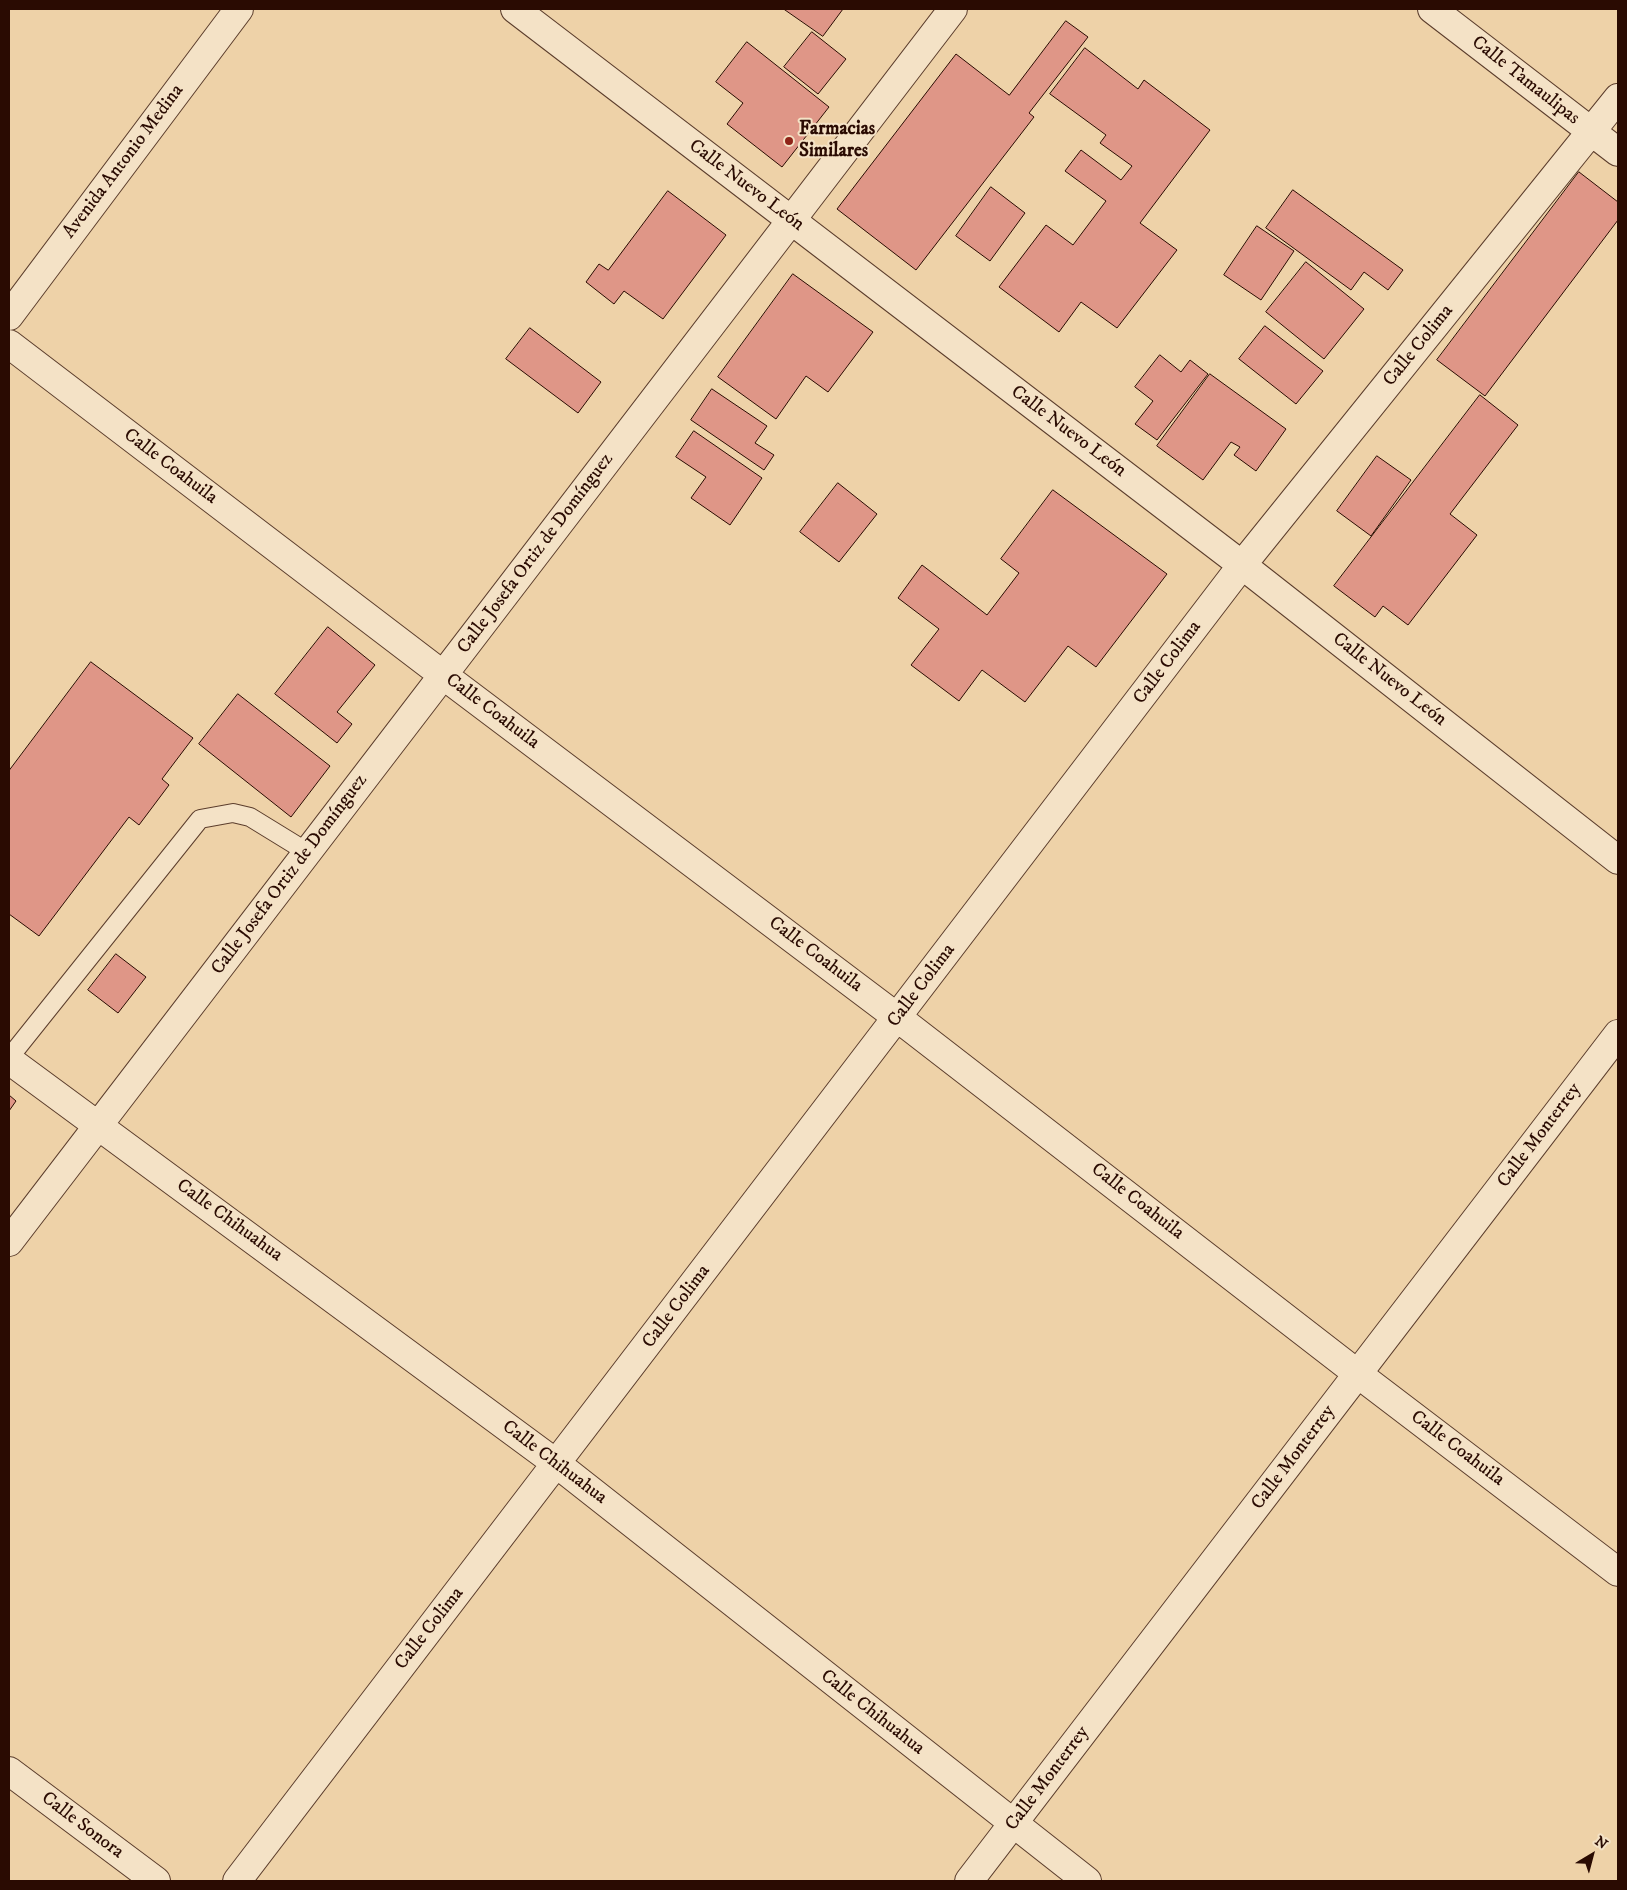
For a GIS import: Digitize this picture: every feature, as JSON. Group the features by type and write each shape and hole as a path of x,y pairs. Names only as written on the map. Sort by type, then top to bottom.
{"street":[{"name":"Avenida Antonio Medina","path":"9,316 239,9"},
{"name":"Calle Nuevo León","path":"515,9 1242,565 1618,860"},
{"name":"Calle Josefa Ortiz de Domínguez","path":"9,1242 953,9"},
{"name":"Calle Tamaulipas","path":"1432,9 1618,152"},
{"name":"Calle Colima","path":"236,1881 898,1018 1242,565 1618,98"},
{"name":"Calle Coahuila","path":"9,344 443,675 898,1018 1358,1374 1618,1572"},
{"name":"Calle Monterrey","path":"970,1881 1618,1034"},
{"name":"Calle Chihuahua","path":"9,1059 557,1464 1087,1881"},
{"name":"Calle Sonora","path":"9,1771 156,1881"}],"lane":[{"path":"9,1059 200,819 232,813 250,817 307,852"}],"building":[{"path":"784,9 843,9 823,36"},
{"path":"1066,21 1088,37 1029,113 1034,117 916,270 837,209 956,54 1009,95"},
{"path":"812,32 846,59 818,94 784,67"},
{"path":"747,42 829,107 782,167 727,124 743,103 716,82"},
{"path":"1085,48 1138,89 1144,80 1210,130 1140,223 1177,250 1117,328 1081,302 1059,332 999,287 1046,225 1073,245 1106,201 1065,171 1081,150 1121,180 1132,166 1100,143 1106,135 1050,94"},
{"path":"1579,172 1618,202 1618,220 1485,396 1437,360"},
{"path":"991,187 1025,213 990,261 956,236"},
{"path":"1293,190 1403,270 1388,290 1364,272 1351,290 1266,228"},
{"path":"668,191 726,235 663,319 624,291 614,304 586,282 599,264 608,270"},
{"path":"1257,226 1294,251 1261,300 1224,275"},
{"path":"1306,262 1364,309 1324,359 1266,312"},
{"path":"793,274 873,332 828,392 806,376 776,419 718,377"},
{"path":"1265,326 1323,371 1296,404 1239,359"},
{"path":"530,328 601,382 578,413 506,359"},
{"path":"1160,355 1181,372 1190,360 1208,374 1157,440 1135,424 1153,401 1135,387"},
{"path":"1210,374 1286,429 1256,471 1234,455 1240,447 1231,442 1203,480 1157,446"},
{"path":"712,389 767,426 755,443 774,455 764,470 691,420"},
{"path":"1480,395 1518,425 1450,514 1477,535 1408,625 1383,606 1375,617 1334,586"},
{"path":"694,431 762,478 730,525 691,498 706,477 676,457"},
{"path":"1377,456 1411,480 1371,536 1337,511"},
{"path":"838,483 877,514 839,562 800,532"},
{"path":"1053,490 1167,574 1096,667 1068,646 1025,702 982,670 959,701 911,665 939,629 898,598 922,565 987,615 1019,573 1001,559"},
{"path":"328,627 375,665 337,712 352,724 337,743 275,694"},
{"path":"91,662 193,738 162,779 169,785 139,825 129,817 39,936 9,914 9,771"},
{"path":"238,694 330,766 291,817 199,744"},
{"path":"116,954 146,977 118,1013 88,990"},
{"path":"9,1095 16,1101 9,1111"}],"place":[{"name":"Farmacias Similares","path":"789,141"}]}
